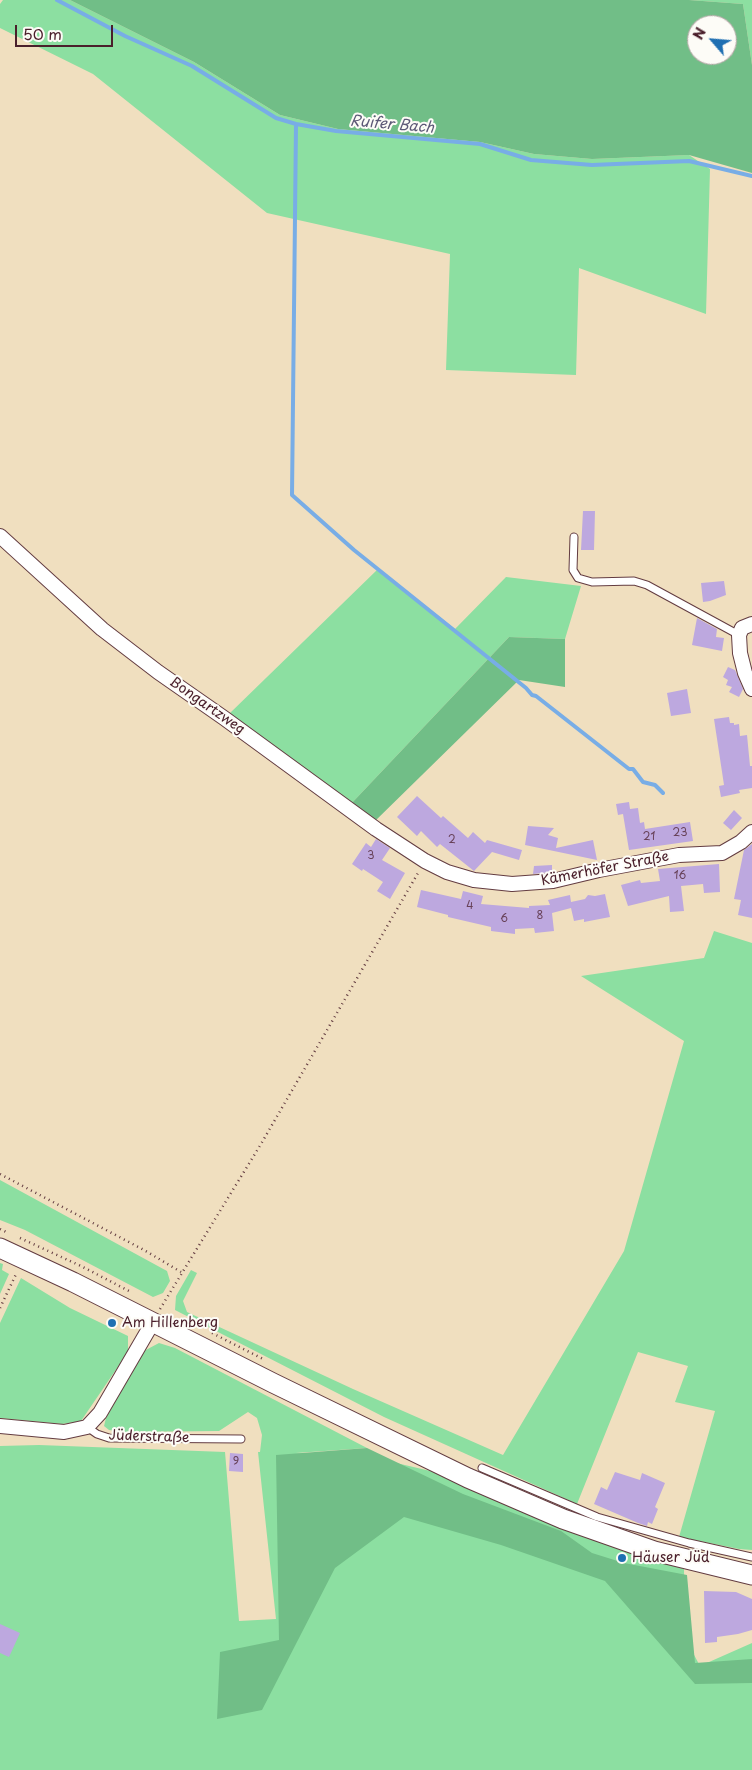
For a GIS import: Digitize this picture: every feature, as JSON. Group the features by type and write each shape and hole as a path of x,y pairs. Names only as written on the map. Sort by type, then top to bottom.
{"main road":[{"path":"13,1253 157,1315 273,1383 452,1470 563,1520 654,1551 752,1575"}],"street":[{"name":"Bongartzweg","path":"0,536 102,629 158,672 376,829 425,861"},
{"path":"752,624 742,628 739,636 740,653 745,673 752,689"},
{"name":"Kämerhöfer Straße","path":"425,861 447,872 474,880 512,884 553,881 679,855 722,852 741,842 752,832"},
{"path":"0,1426 64,1432 86,1427 100,1413 157,1315"}],"lane":[{"path":"574,537 572,570 578,578 592,582 634,581 647,585 739,636"},
{"name":"Jüderstraße","path":"86,1427 97,1434 109,1438 241,1439"},
{"path":"482,1468 597,1517 688,1543 752,1556"}],"path":[{"path":"157,1315 261,1144 425,861"},
{"path":"0,1174 182,1272"},
{"path":"0,1308 13,1253"}],"green space":[{"path":"3,0 70,0 194,62 280,115 338,129 480,142 534,154 592,159 689,155 710,169 706,314 579,268 576,375 446,370 450,254 267,213 93,74 0,28 0,4"},
{"path":"70,0 689,0 743,4 752,65 752,173 689,155 592,159 534,154 480,142 338,129 280,115 194,62"},
{"path":"689,0 752,0 752,65 743,4"},
{"path":"378,569 455,629 506,577 581,586 565,639 509,637 349,806 229,714"},
{"path":"509,637 565,639 565,687 519,680 373,823 349,806"},
{"path":"714,931 752,943 752,1550 679,1537 715,1411 675,1402 688,1366 638,1352 577,1504 384,1417 175,1310 176,1296 191,1270 197,1273 183,1301 187,1312 353,1389 503,1455 624,1251 684,1041 581,976 704,958"},
{"path":"0,1180 167,1271 170,1281 163,1293 153,1297 25,1230 0,1220"},
{"path":"0,1263 3,1264 2,1270 9,1274 0,1294"},
{"path":"21,1278 70,1308 128,1336 128,1352 81,1421 62,1424 0,1418 0,1323"},
{"path":"159,1343 175,1348 367,1448 296,1453 392,1462 456,1477 535,1505 684,1569 685,1638 700,1666 752,1643 752,1770 0,1770 0,1446 39,1445 225,1452 239,1621 276,1619 258,1452 260,1452 262,1435 257,1418 248,1412 219,1431 123,1432 109,1430 104,1426 106,1418 142,1352"},
{"path":"367,1448 463,1494 561,1531 592,1553 624,1563 687,1575 695,1663 752,1659 752,1683 695,1684 605,1581 501,1545 404,1517 335,1568 262,1710 217,1719 220,1652 279,1640 276,1455"}],"building":[{"path":"583,511 595,511 594,550 581,550"},
{"path":"724,581 726,595 703,602 701,583"},
{"path":"697,618 717,629 716,637 724,638 722,651 692,645"},
{"path":"728,667 735,670 743,689 739,697 729,692 732,687 726,685 728,680 723,677"},
{"path":"687,689 691,713 671,716 667,693"},
{"path":"729,717 730,723 734,723 734,725 739,724 740,736 747,735 750,766 752,766 752,788 739,790 740,793 721,797 719,786 724,785 714,719"},
{"path":"417,796 441,818 443,816 468,838 473,832 485,843 487,840 522,850 519,860 492,852 474,871 440,844 437,847 421,831 417,836 397,817"},
{"path":"629,802 630,809 638,808 640,823 644,822 645,829 690,822 693,841 629,850 623,814 618,815 616,804"},
{"path":"734,810 742,818 731,830 723,823"},
{"path":"528,826 554,828 548,835 558,838 556,848 593,840 597,860 525,845"},
{"path":"376,839 390,848 382,860 405,873 390,899 377,891 383,882 352,864 366,843 371,847"},
{"path":"752,844 752,918 738,915 741,900 734,899 744,850"},
{"path":"719,864 720,892 704,893 703,884 681,886 684,911 670,912 669,896 628,906 621,885 640,880 641,883 660,881 658,869"},
{"path":"552,865 552,872 533,874 534,866"},
{"path":"421,890 461,899 463,891 483,896 481,904 529,908 529,906 550,905 548,900 570,895 571,902 585,899 588,895 605,894 610,917 584,922 584,919 574,921 571,908 552,913 554,931 535,933 534,928 515,929 515,934 491,931 491,927 448,917 448,915 417,907"},
{"path":"230,1453 243,1454 243,1472 229,1471"},
{"path":"615,1472 640,1480 642,1473 665,1483 655,1507 658,1509 652,1524 648,1522 647,1526 638,1523 594,1504 601,1487 607,1490"},
{"path":"704,1591 736,1592 752,1599 752,1630 717,1637 717,1642 705,1643"},
{"path":"0,1624 20,1633 9,1657 0,1653"}],"waterway":[{"name":"Ruifer Bach","path":"57,0 125,36 192,66 276,118 296,124 336,131 480,144 531,160 592,165 689,161 752,176"},
{"path":"296,124 292,495 354,550 526,688 532,695 536,696 629,769 633,769 643,782 655,785 663,793"}],"place":[{"name":"Am Hillenberg","path":"112,1323"},
{"name":"Häuser Jüd","path":"622,1558"}]}
